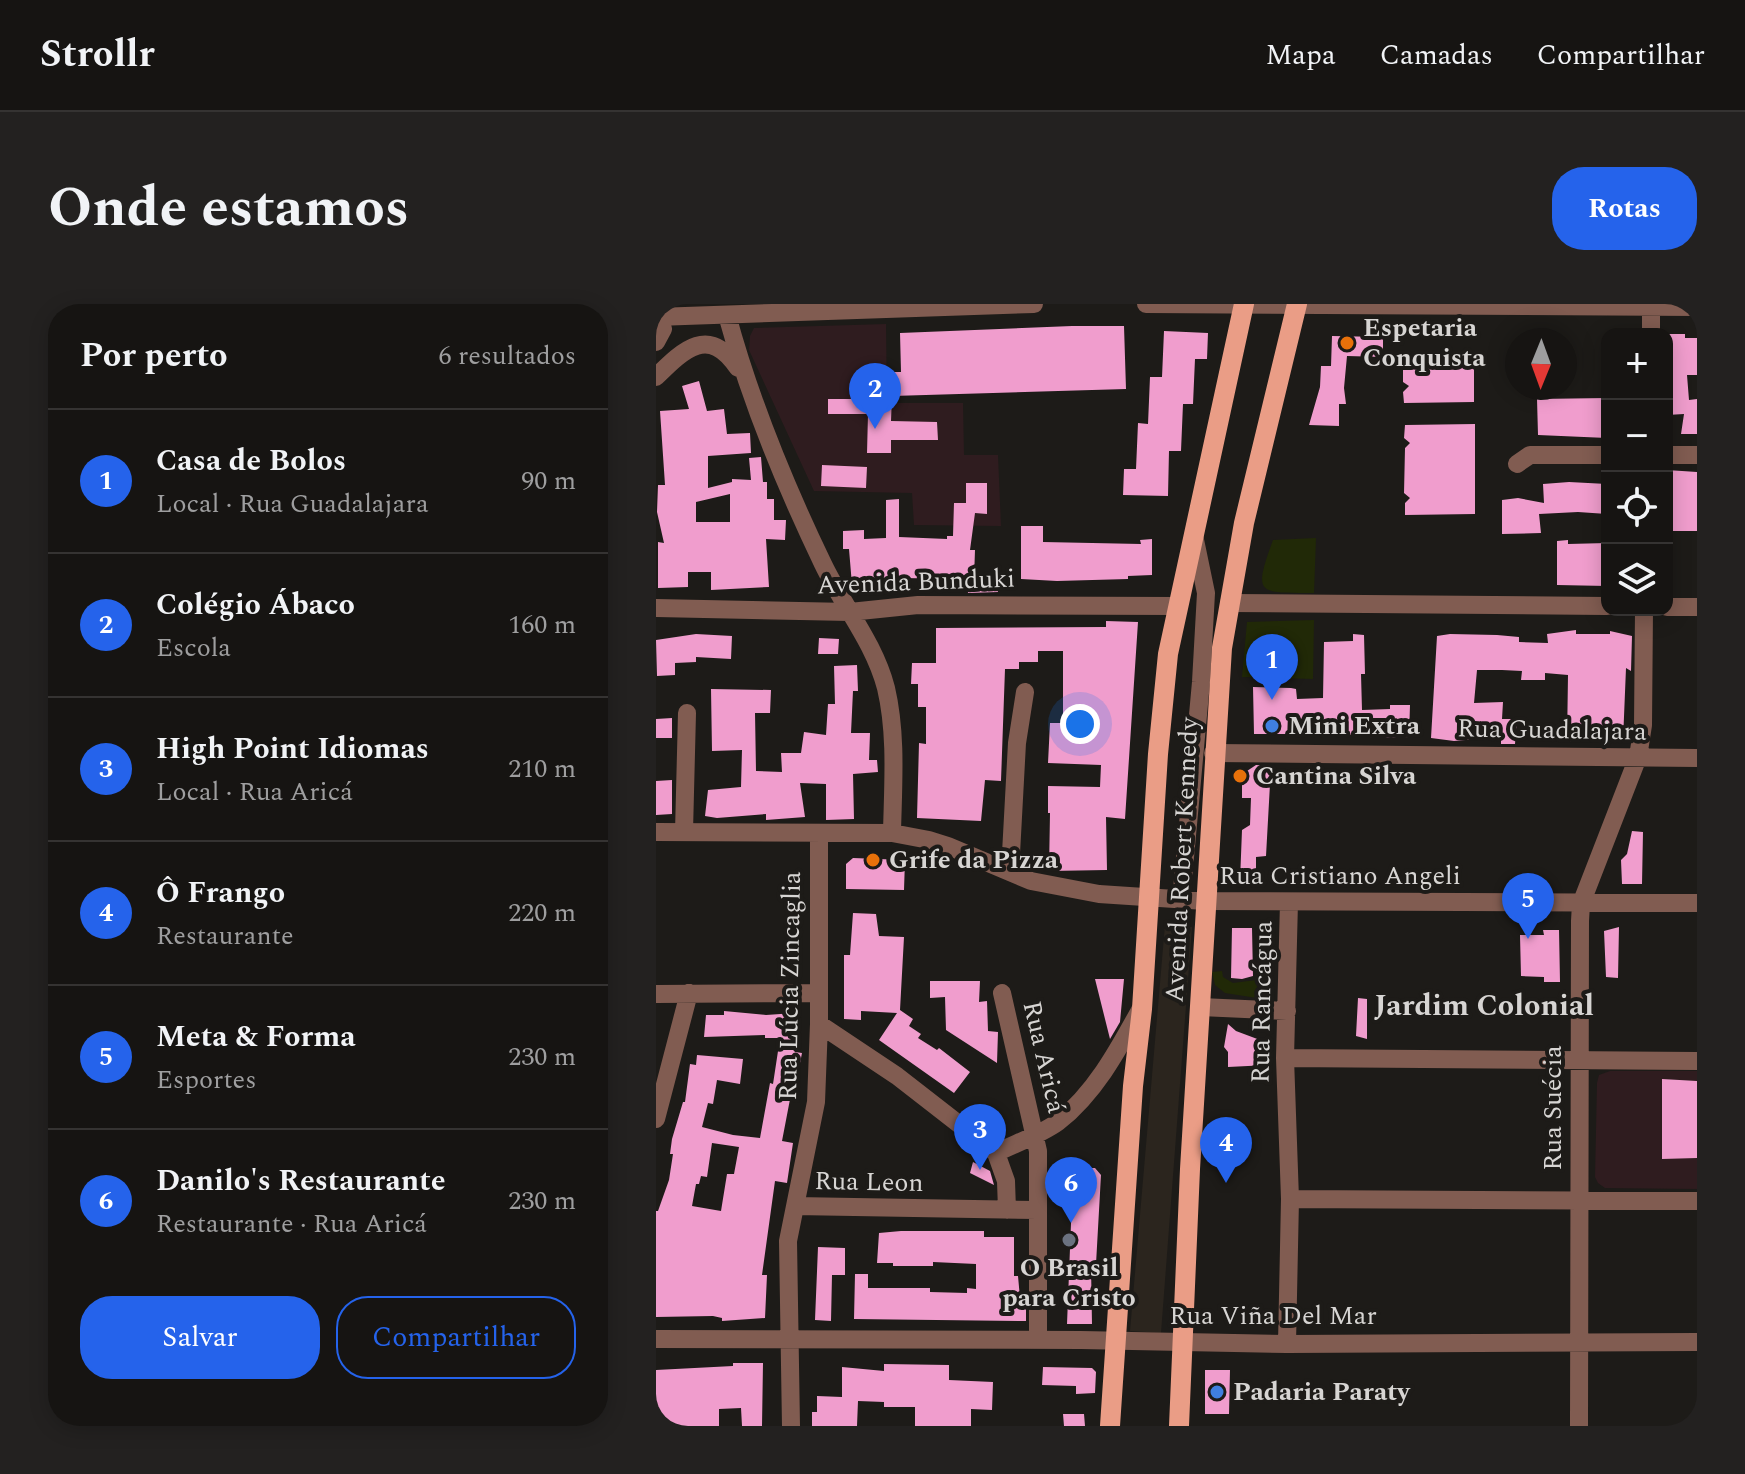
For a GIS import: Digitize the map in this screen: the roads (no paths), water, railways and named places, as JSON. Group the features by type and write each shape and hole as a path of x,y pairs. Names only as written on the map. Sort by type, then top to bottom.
{"main road":[{"name":"Avenida Robert Kennedy","path":"1110,1426 1132,1099 1142,1009 1158,754 1168,654 1244,305"},
{"name":"Avenida Robert Kennedy","path":"1179,1426 1190,1169 1213,753 1222,648 1244,523 1297,305"}],"street":[{"path":"656,342 663,329 658,317 1034,304"},
{"path":"1146,304 1697,307"},
{"path":"1651,307 1651,328"},
{"path":"727,315 744,377 796,506 824,567 878,664 891,712 892,833"},
{"path":"656,377 682,353 695,346 710,344 725,351 744,377"},
{"path":"1517,464 1530,455 1601,455"},
{"path":"1673,455 1697,455"},
{"name":"Avenida Robert Kennedy","path":"1181,901 1206,593 1193,532"},
{"path":"1229,603 1601,606"},
{"name":"Avenida Bunduki","path":"656,608 850,612 918,605 1178,606"},
{"path":"1673,607 1697,607"},
{"name":"Rua Suécia","path":"1579,1426 1581,904 1638,757 1643,725 1644,616"},
{"path":"1010,872 1017,743 1025,692"},
{"path":"684,832 687,713"},
{"name":"Rua Guadalajara","path":"1213,753 1697,758"},
{"name":"Rua Cristiano Angeli","path":"656,832 892,833 929,840 1063,889 1181,901 1697,903"},
{"name":"Rua Lúcia Zincaglia","path":"791,1426 788,1241 816,1102 819,833"},
{"name":"Rua Rancágua","path":"1287,1344 1290,1199 1285,1058 1289,902"},
{"path":"656,1119 689,993"},
{"path":"656,994 819,993"},
{"name":"Rua Aricá","path":"1002,993 1038,1159 1038,1340"},
{"path":"1201,1007 1287,1011"},
{"path":"1034,1134 1057,1123 1081,1100 1110,1064 1142,1009"},
{"path":"819,1024 897,1076 996,1153 1006,1181 1007,1210"},
{"path":"1285,1058 1697,1061"},
{"name":"Rua Aricá","path":"996,1153 1034,1134"},
{"path":"1290,1199 1697,1201"},
{"name":"Rua Leon","path":"795,1206 1037,1210"},
{"name":"Rua Viña Del Mar","path":"656,1339 1287,1344 1697,1342"}],"place":[{"name":"Espetaria Conquista","path":"1347,343"},
{"name":"Colégio Ábaco","path":"875,429"},
{"name":"Casa de Bolos","path":"1272,700"},
{"name":"Mini Extra","path":"1272,726"},
{"name":"Cantina Silva","path":"1240,776"},
{"name":"Grife da Pizza","path":"873,860"},
{"name":"Meta & Forma","path":"1528,939"},
{"name":"High Point Idiomas","path":"980,1170"},
{"name":"Ô Frango","path":"1226,1183"},
{"name":"Danilo's Restaurante","path":"1071,1223"},
{"name":"O Brasil para Cristo","path":"1069,1240"},
{"name":"Padaria Paraty","path":"1217,1392"}],"district":[{"name":"Jardim Colonial","path":"1484,1006"}]}
